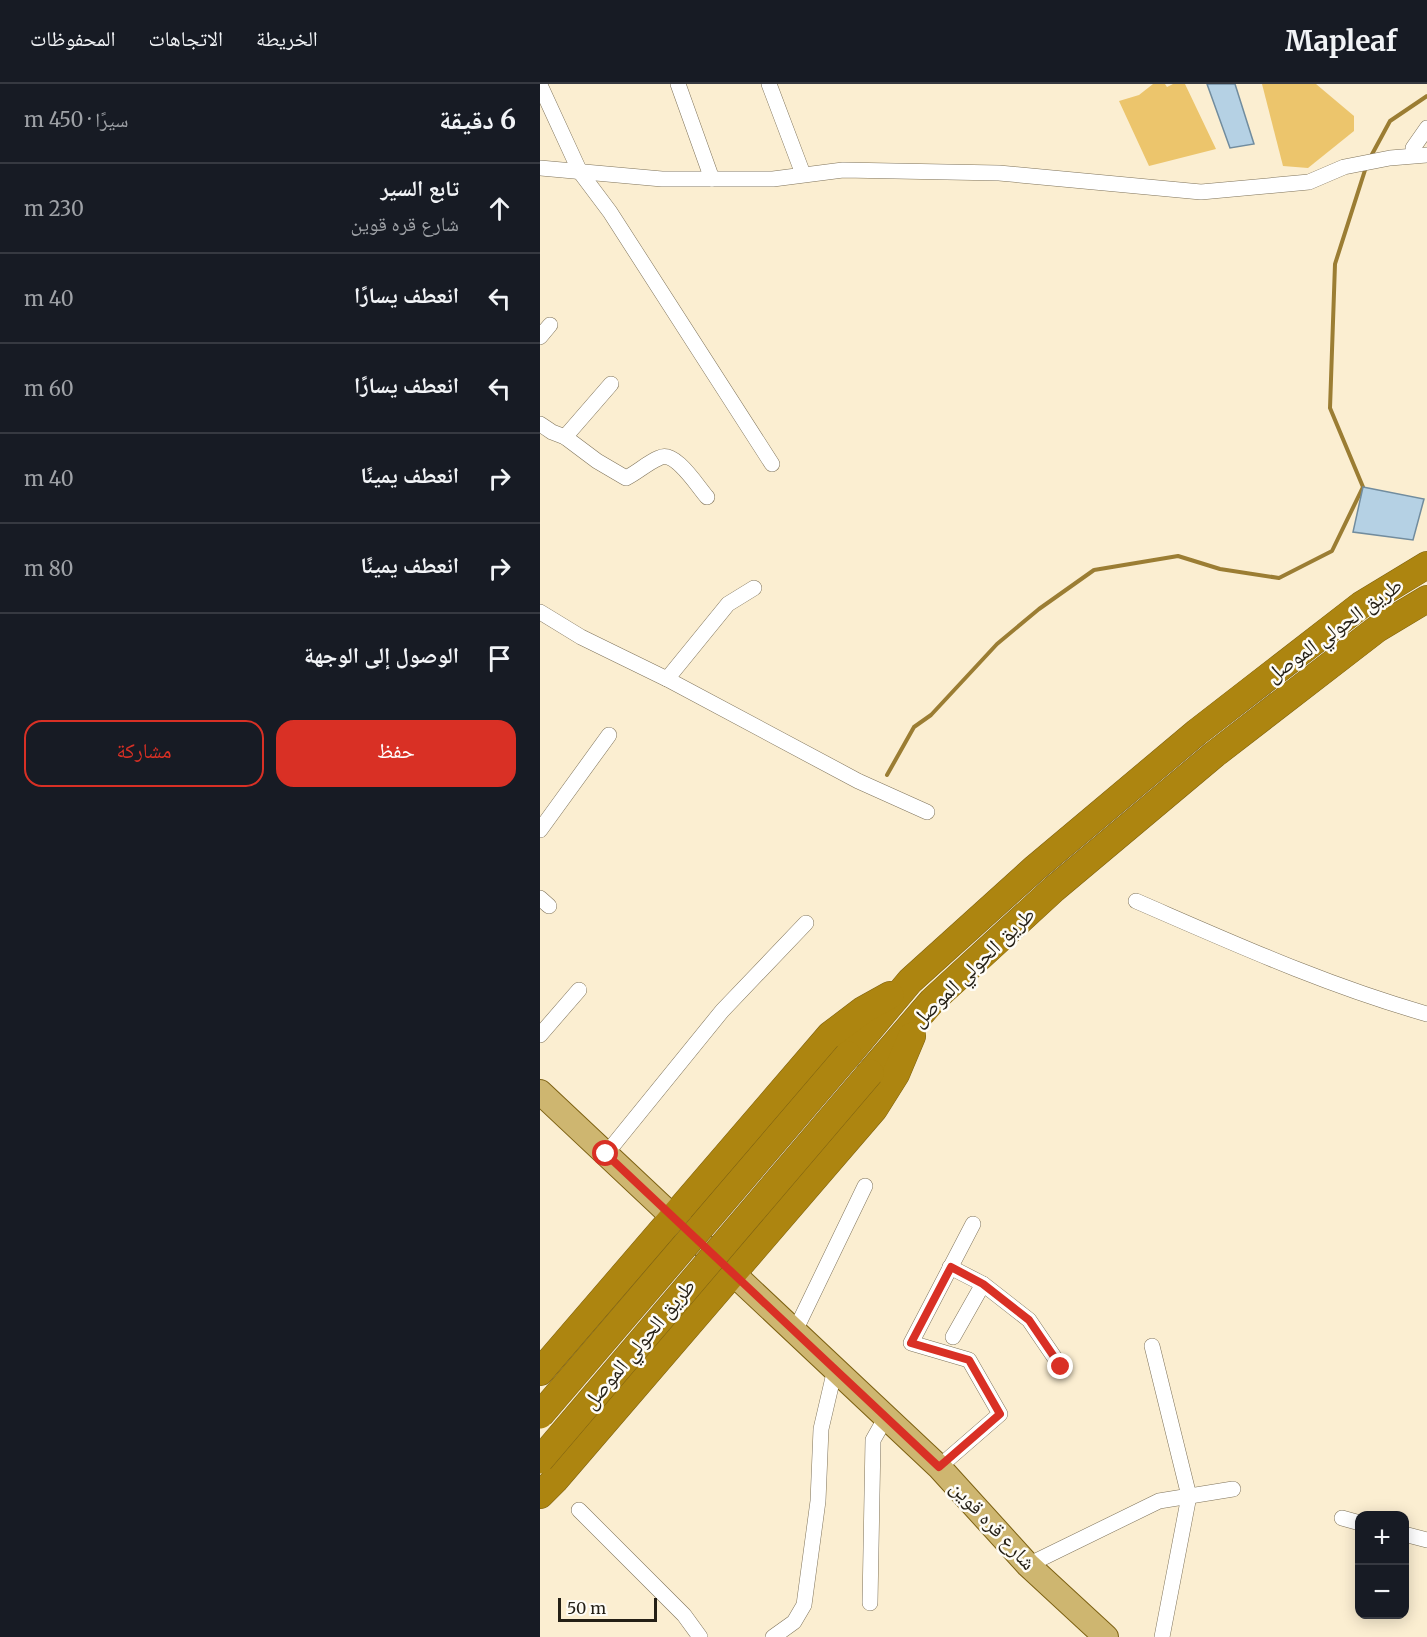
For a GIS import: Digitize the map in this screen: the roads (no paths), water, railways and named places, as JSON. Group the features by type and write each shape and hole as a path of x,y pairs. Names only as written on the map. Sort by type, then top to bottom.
{"highway":[{"name":"طريق الحولي الموصل","path":"540,1415 910,981 1035,868 1197,732 1361,605 1427,565"},
{"name":"طريق الحولي الموصل","path":"540,1460 932,1001 1054,889 1215,754 1377,630 1427,599"},
{"path":"540,1372 830,1035 856,1015 910,981"},
{"path":"540,1495 734,1274 874,1109 896,1074 921,1018 932,1001"}],"main road":[{"name":"شارع قره قوين","path":"540,1092 939,1467 1028,1566 1106,1637"}],"street":[{"path":"678,84 712,179"},
{"path":"769,84 803,174"},
{"path":"540,85 580,172 610,212 772,464"},
{"path":"540,168 662,179 773,179 843,170 999,173 1202,192 1309,182 1344,167 1420,151 1427,128"},
{"path":"564,437 611,384"},
{"path":"540,424 626,478 660,456 670,457 679,462 707,497"},
{"path":"667,679 728,603 754,588"},
{"path":"541,615 667,679 858,782 927,812"},
{"path":"540,830 609,735"},
{"path":"1136,902 1251,952 1371,998 1427,1014"},
{"path":"606,1154 722,1011 806,923"},
{"path":"540,1035 579,990"},
{"path":"795,1331 865,1186"},
{"path":"939,1467 1000,1414 969,1360 911,1343 973,1224"},
{"path":"951,1267 983,1284 1029,1320 1061,1367"},
{"path":"953,1337 983,1284"},
{"path":"1152,1346 1189,1496 1162,1637"},
{"path":"773,1637 795,1622 804,1605 818,1501 821,1428 835,1368"},
{"path":"870,1603 873,1440 886,1417"},
{"path":"1028,1566 1159,1501 1233,1489"},
{"path":"579,1510 684,1615 700,1637"},
{"path":"1342,1518 1355,1522"},
{"path":"1409,1535 1427,1540"}],"waterway":[{"path":"1370,158 1390,121 1427,96"},
{"path":"887,775 914,727 931,715 997,644 1039,609 1094,570 1178,556 1220,569 1279,578 1332,551 1363,487 1330,408 1335,264 1366,167"}]}
